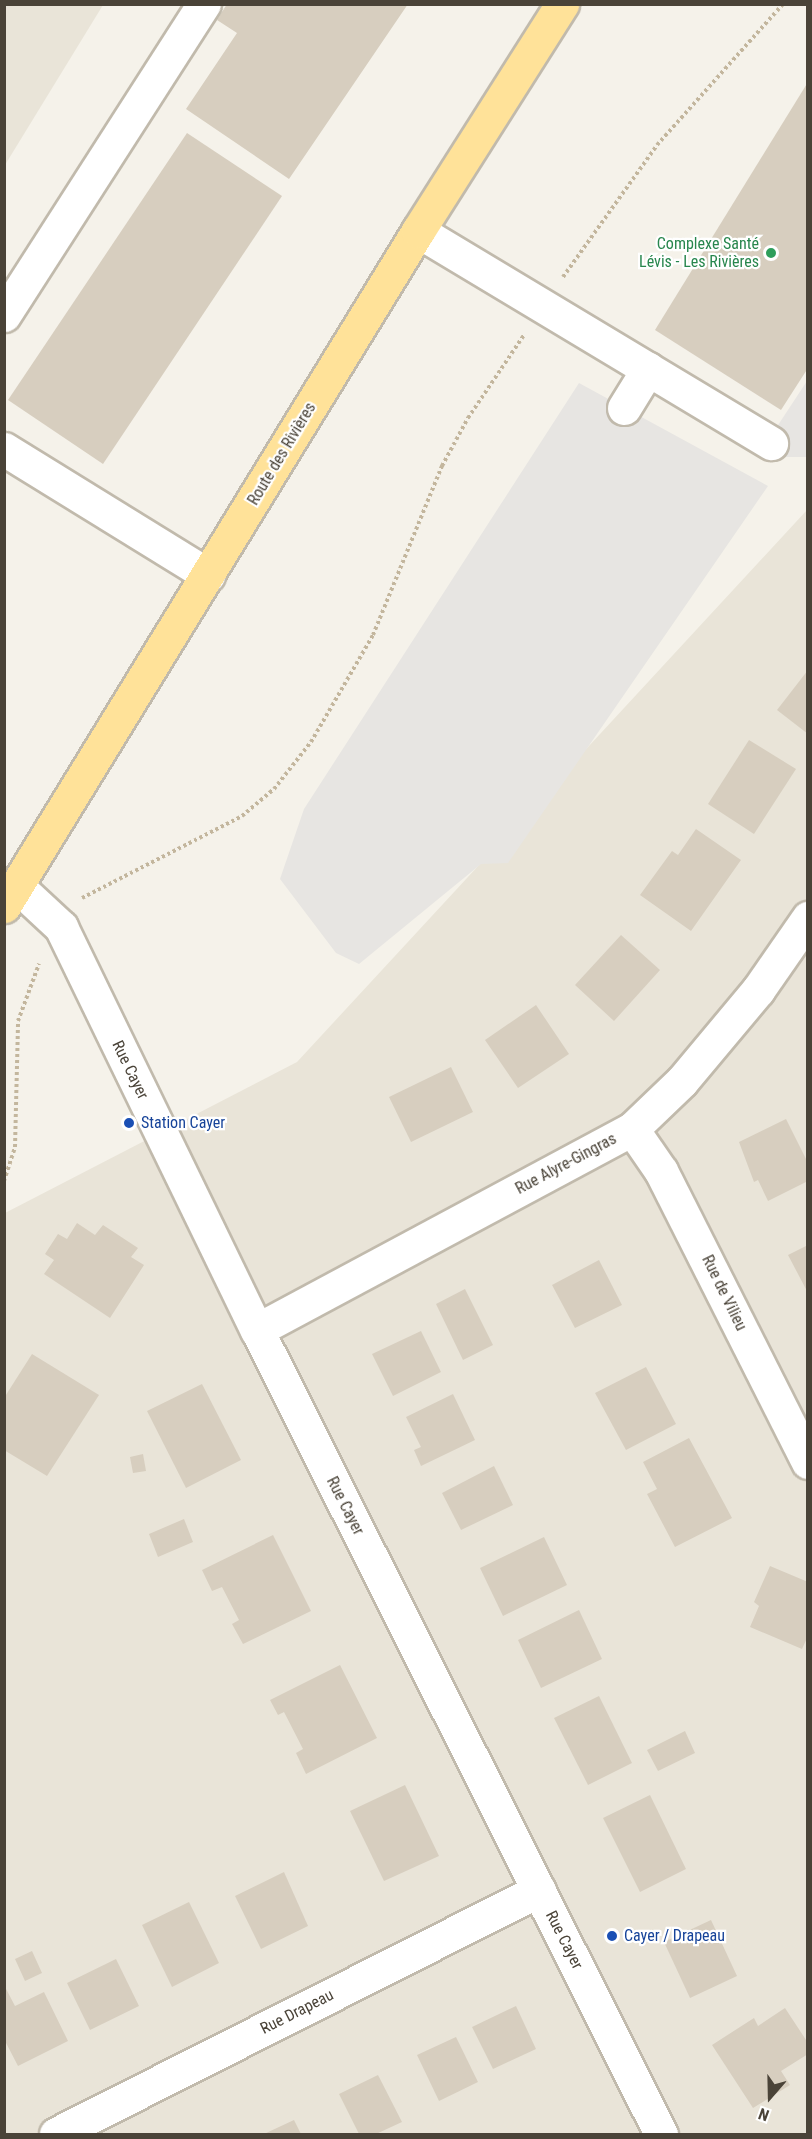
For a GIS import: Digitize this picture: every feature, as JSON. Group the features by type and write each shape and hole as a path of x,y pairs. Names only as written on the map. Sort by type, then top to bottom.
{"main road":[{"name":"Route des Rivières","path":"11,897 418,231 562,4"}],"street":[{"path":"4,315 204,4"},
{"path":"418,231 771,442"},
{"path":"624,408 648,369"},
{"path":"4,449 208,575"},
{"name":"Rue Cayer","path":"11,897 61,927 257,1330 661,2134"},
{"name":"Rue Alyre-Gingras","path":"257,1330 632,1129 682,1081 742,1008 807,918"},
{"name":"Rue de Vilieu","path":"632,1129 661,1171 807,1462"},
{"name":"Rue Drapeau","path":"56,2134 539,1890"}],"path":[{"path":"80,899 242,816 274,789 311,742 373,635 447,456 468,418 657,145 783,4"},
{"path":"4,1181 15,1147 18,1021 35,971"}],"shaded area":[{"path":"4,5 103,5 5,165"},
{"path":"807,381 807,457 757,457"},
{"path":"579,383 768,486 508,863 481,864 359,964 336,953 280,879 304,809"},
{"path":"807,510 807,2134 5,2134 5,1213 297,1062"}],"building":[{"path":"227,4 408,4 289,179 186,109 237,33 217,20"},
{"name":"Complexe Santé Lévis - Les Rivières","path":"808,82 808,368 781,410 655,330"},
{"path":"187,133 282,196 103,464 8,400"},
{"path":"808,670 808,734 777,710"},
{"path":"749,740 796,769 754,834 708,804"},
{"path":"696,829 741,860 691,931 640,895 672,851 678,855"},
{"path":"621,935 660,970 614,1021 575,985"},
{"path":"536,1005 569,1054 518,1088 485,1040"},
{"path":"451,1067 473,1112 411,1142 389,1097"},
{"path":"786,1119 808,1163 808,1181 768,1201 758,1180 754,1182 739,1142"},
{"path":"77,1223 95,1235 103,1225 138,1248 131,1257 144,1265 110,1318 44,1274 54,1260 45,1254 58,1234 67,1239"},
{"path":"808,1245 808,1293 788,1255"},
{"path":"599,1260 622,1305 575,1328 552,1285"},
{"path":"465,1289 493,1345 463,1360 436,1304"},
{"path":"421,1331 441,1372 393,1396 372,1354"},
{"path":"32,1354 99,1395 47,1476 4,1450 4,1398"},
{"path":"646,1367 676,1424 626,1450 595,1393"},
{"path":"202,1384 241,1460 186,1488 147,1411"},
{"path":"453,1394 475,1440 421,1466 414,1450 421,1447 406,1417"},
{"path":"689,1438 732,1518 675,1547 647,1494 657,1489 643,1462"},
{"path":"143,1454 146,1471 133,1473 130,1457"},
{"path":"494,1466 513,1505 461,1530 442,1493"},
{"path":"184,1519 193,1542 158,1557 149,1534"},
{"path":"273,1535 311,1611 243,1644 232,1624 239,1620 222,1587 212,1591 202,1570"},
{"path":"544,1537 567,1585 503,1616 480,1568"},
{"path":"770,1566 808,1582 808,1636 802,1649 750,1627 759,1606 754,1602"},
{"path":"579,1610 602,1659 541,1688 518,1640"},
{"path":"340,1665 377,1738 306,1774 296,1753 303,1749 284,1712 278,1715 270,1700"},
{"path":"599,1696 632,1763 588,1785 554,1718"},
{"path":"685,1731 695,1753 658,1771 647,1750"},
{"path":"405,1785 439,1856 384,1881 350,1811"},
{"path":"650,1795 686,1869 640,1892 603,1818"},
{"path":"284,1872 308,1926 261,1949 235,1896"},
{"path":"189,1902 219,1963 172,1987 142,1925"},
{"path":"711,1920 737,1976 690,1998 664,1942"},
{"path":"32,1951 42,1973 25,1981 15,1959"},
{"path":"116,1959 139,2006 90,2030 67,1983"},
{"path":"4,1985 15,2006 44,1992 68,2041 18,2066 4,2039"},
{"path":"516,2006 536,2049 493,2069 472,2027"},
{"path":"785,2008 808,2043 808,2054 781,2071 790,2085 753,2108 712,2045 754,2018 758,2026"},
{"path":"456,2037 478,2082 439,2101 417,2055"},
{"path":"378,2075 402,2122 376,2134 359,2134 339,2094"},
{"path":"294,2120 301,2134 264,2134"}],"place":[{"name":"Complexe Santé Lévis - Les Rivières","path":"771,253"},
{"name":"Station Cayer","path":"129,1123"},
{"name":"Cayer / Drapeau","path":"612,1936"}]}
